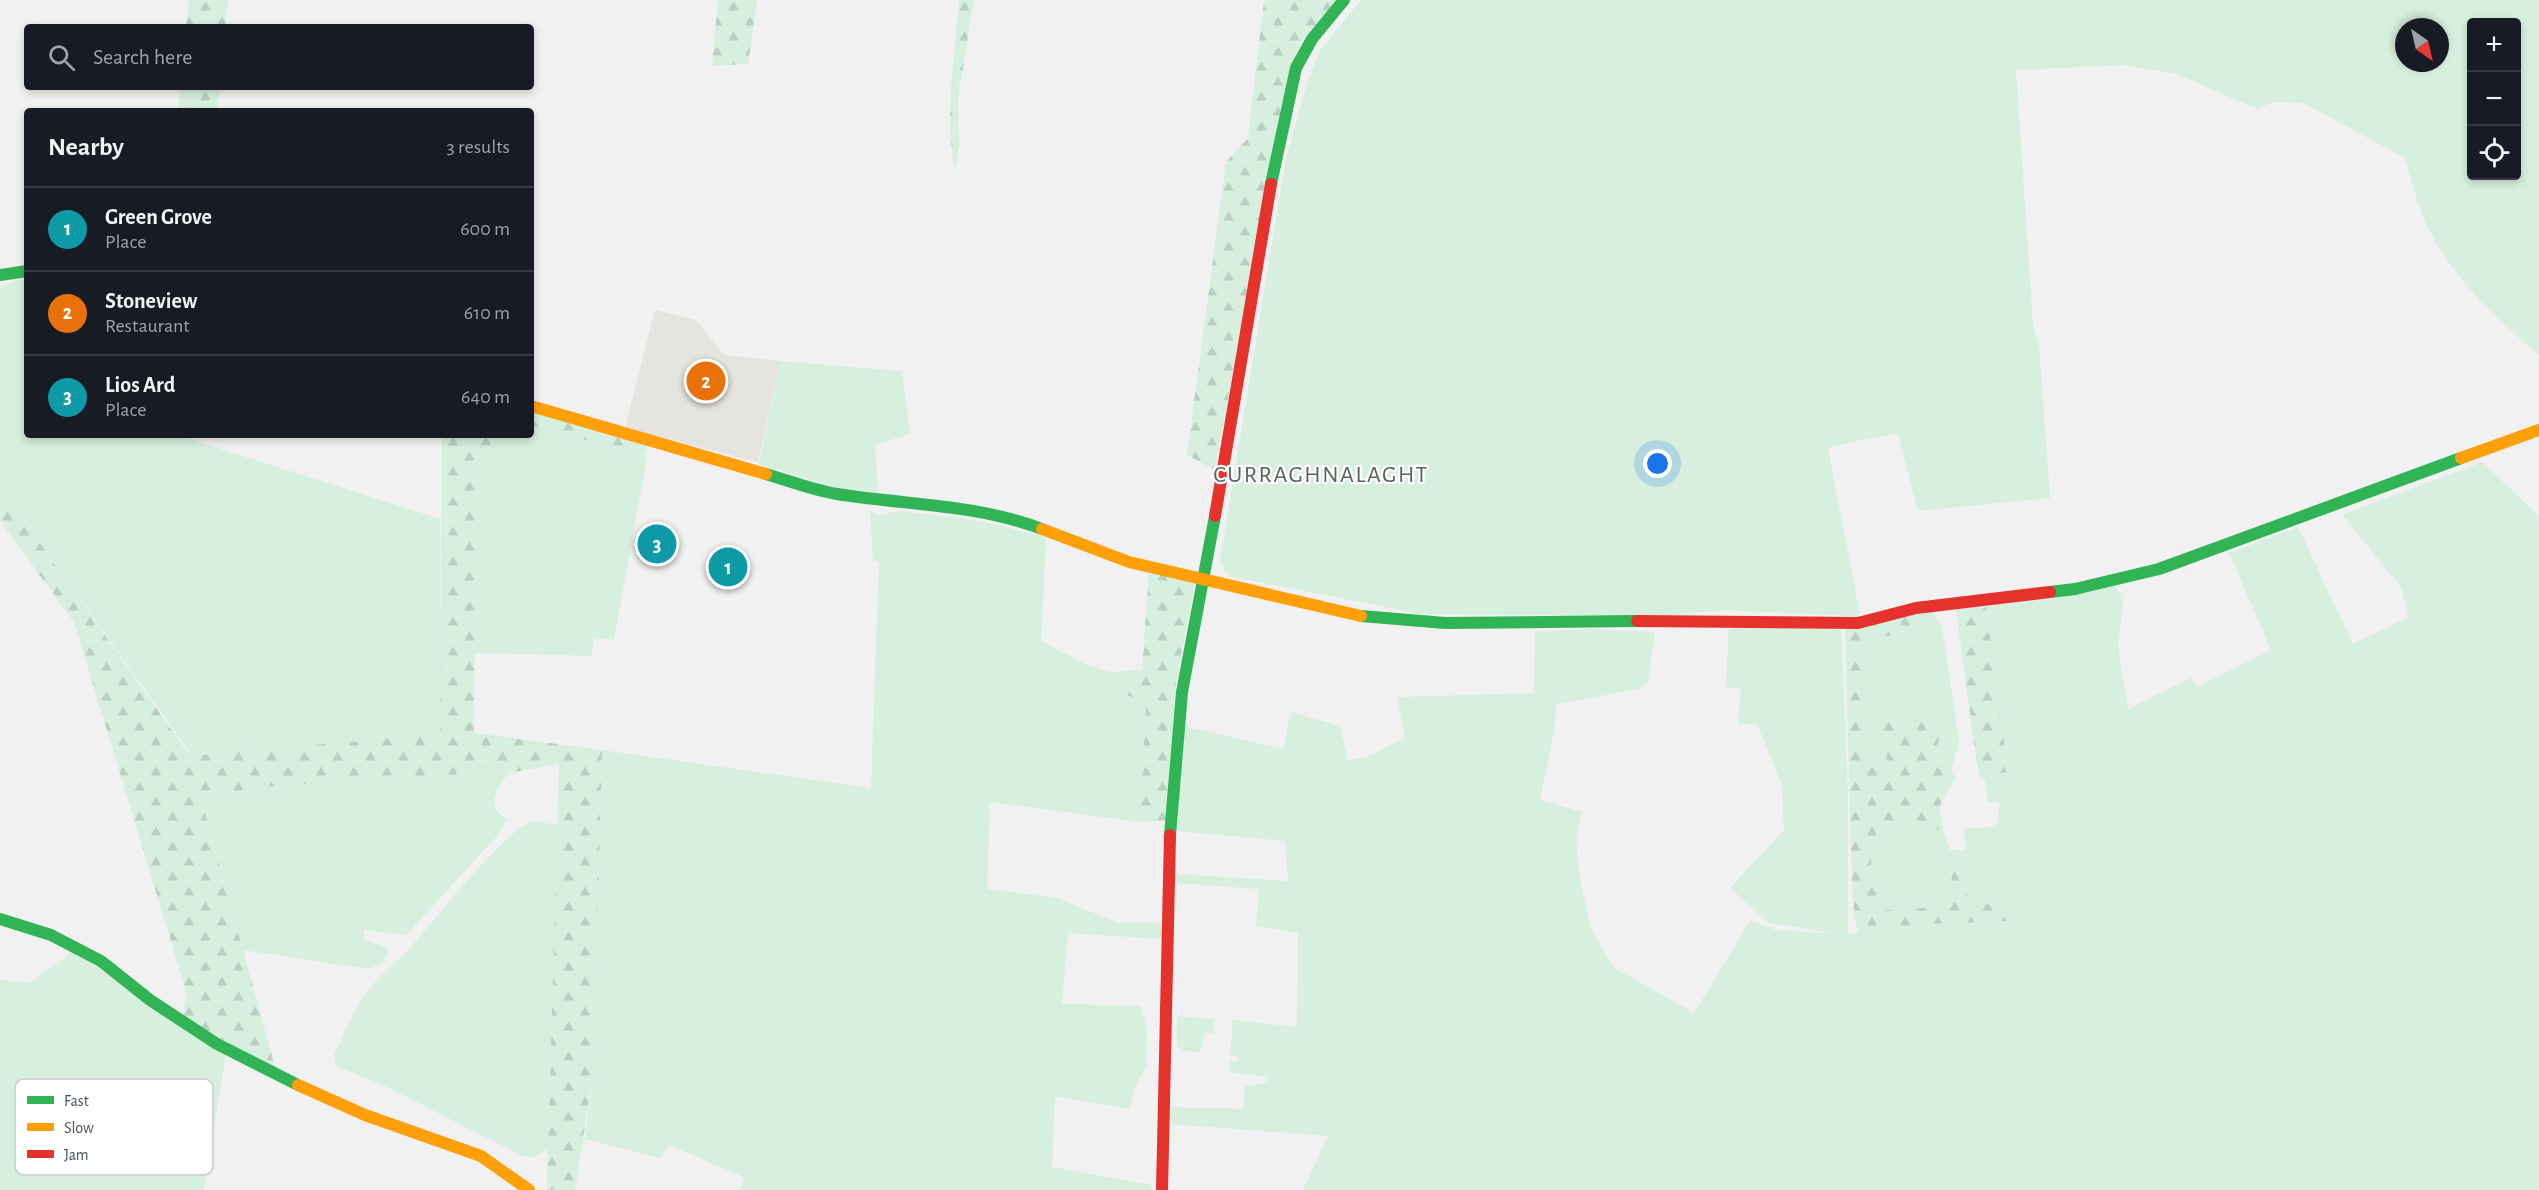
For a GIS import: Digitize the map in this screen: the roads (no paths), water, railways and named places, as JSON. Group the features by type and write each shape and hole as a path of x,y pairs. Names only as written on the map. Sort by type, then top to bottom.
{"street":[{"path":"1162,1190 1171,809 1182,692 1228,447 1267,203 1296,68 1312,39 1344,0"},
{"path":"0,275 24,271"},
{"path":"534,407 835,494 973,510 1014,518 1129,562 1333,611 1389,620 1445,622 1551,620 1858,623 1916,608 2075,589 2159,569 2539,430"},
{"path":"0,919 51,935 101,961 150,1000 217,1044 291,1082 365,1115 481,1156 529,1190"}],"place":[{"name":"Stoneview","path":"706,381"},
{"name":"Lios Ard","path":"657,544"},
{"name":"Green Grove","path":"728,567"}],"district":[{"name":"CURRAGHNALAGHT","path":"1321,475"}]}
